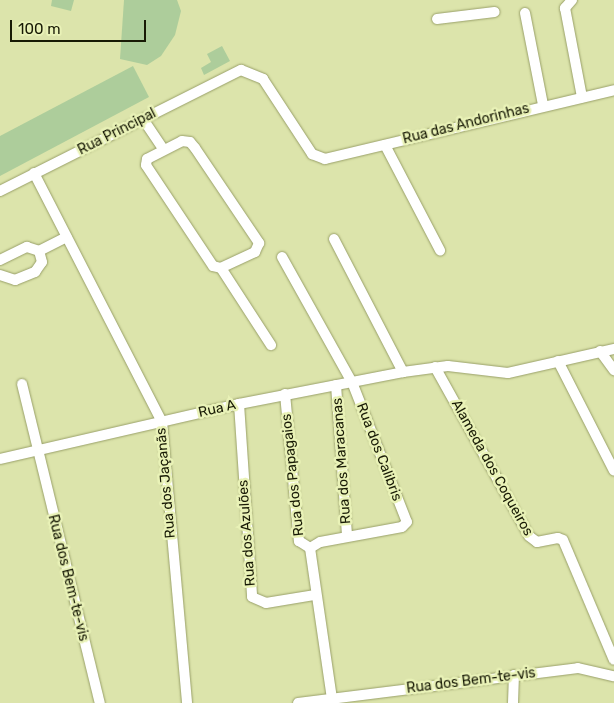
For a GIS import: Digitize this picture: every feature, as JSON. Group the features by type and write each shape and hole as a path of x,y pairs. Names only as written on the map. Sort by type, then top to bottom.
{"street":[{"path":"572,0 565,8 582,97"},
{"path":"436,19 495,12"},
{"path":"525,13 543,105"},
{"name":"Rua Principal","path":"0,191 234,72 250,71 263,79 312,154 319,158"},
{"name":"Rua das Andorinhas","path":"319,158 332,158 543,105 614,90"},
{"path":"143,119 164,150"},
{"path":"217,267 255,252 259,246 196,148 186,141 148,159 148,169 271,345"},
{"path":"385,145 440,250"},
{"name":"Rua dos Jaçanãs","path":"34,173 162,422 187,703"},
{"path":"0,260 27,247 39,251 67,237"},
{"path":"334,239 403,372"},
{"path":"0,275 15,280 35,272 42,262 39,251"},
{"name":"Rua dos Calibris","path":"282,257 352,382 407,522"},
{"name":"Rua A","path":"0,459 285,394 403,372 435,367 508,373 558,360 614,349"},
{"path":"600,351 614,370"},
{"path":"558,360 614,471"},
{"name":"Alameda dos Coqueiros","path":"435,367 529,536 537,542 558,538 563,540 612,646"},
{"name":"Rua dos Bem-te-vis","path":"22,384 37,452 100,703"},
{"name":"Rua dos Maracanas","path":"336,385 347,536"},
{"name":"Rua dos Papagaios","path":"285,394 299,540 310,548 315,595 332,698"},
{"name":"Rua dos Azulões","path":"239,404 252,597 266,603 315,595"},
{"name":"Rua dos Maracanas","path":"310,548 347,536 402,527 407,522"},
{"path":"612,646 614,660"},
{"name":"Rua dos Bem-te-vis","path":"298,703 578,668 614,676"},
{"path":"513,703 514,675"}],"building":[{"path":"52,0 74,0 71,11 51,6"},
{"path":"124,0 177,0 181,11 175,35 161,56 147,65 120,59"},
{"path":"222,46 230,61 204,75 201,68 211,62 207,54"},
{"path":"133,66 149,97 0,176 0,136"}]}
